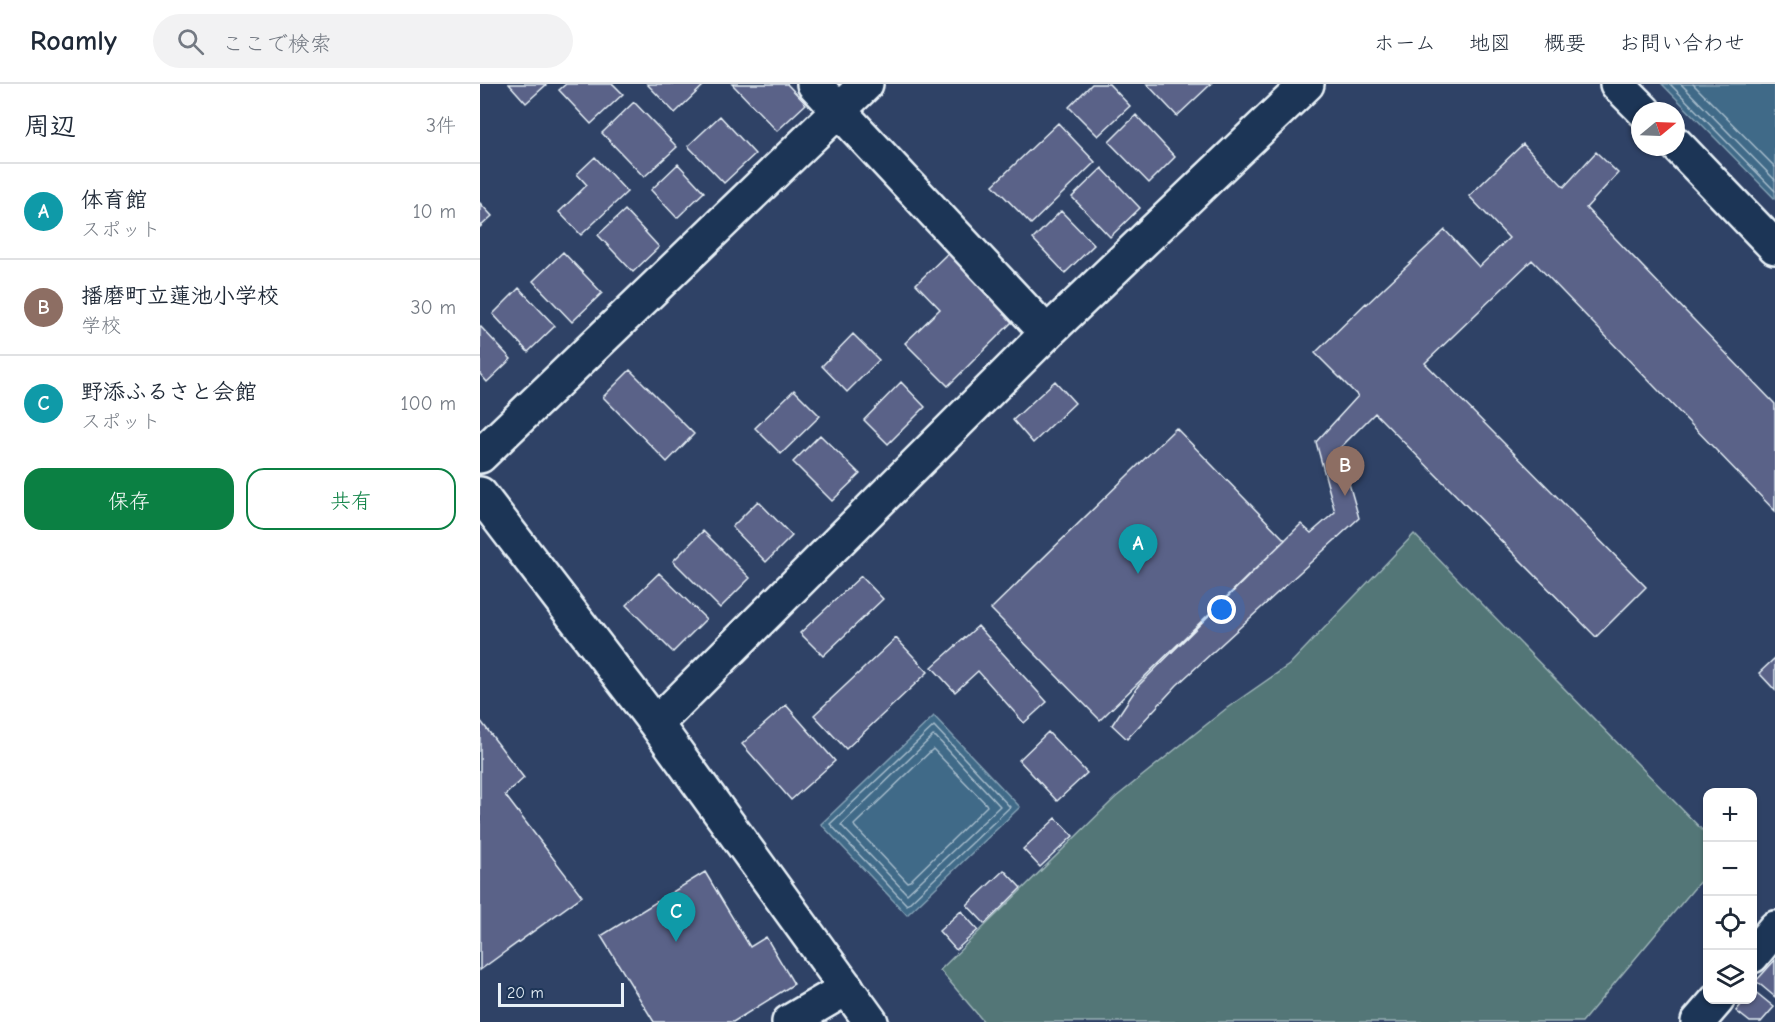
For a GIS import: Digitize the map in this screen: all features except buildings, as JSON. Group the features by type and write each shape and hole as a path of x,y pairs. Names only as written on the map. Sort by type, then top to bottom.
{"street":[{"path":"814,84 1047,333"},
{"path":"480,456 866,84"},
{"path":"656,724 1047,333 1307,84"},
{"path":"1617,84 1635,102"},
{"path":"1685,153 1775,247"},
{"path":"480,494 656,724 871,1022"},
{"path":"1757,950 1775,928"},
{"path":"789,1022 847,988"},
{"path":"1698,1022 1713,1004"}],"green space":[{"path":"1414,534 1703,831 1703,878 1582,1022 984,1022 940,970 1116,797 1227,708 1289,665"}],"water":[{"path":"1662,84 1775,84 1775,199 1685,107 1685,102 1680,102"},
{"path":"934,716 1020,807 907,915 821,824"}],"place":[{"name":"播磨町立蓮池小学校","path":"1345,496"},
{"name":"体育館","path":"1138,574"},
{"name":"野添ふるさと会館","path":"676,942"}]}
